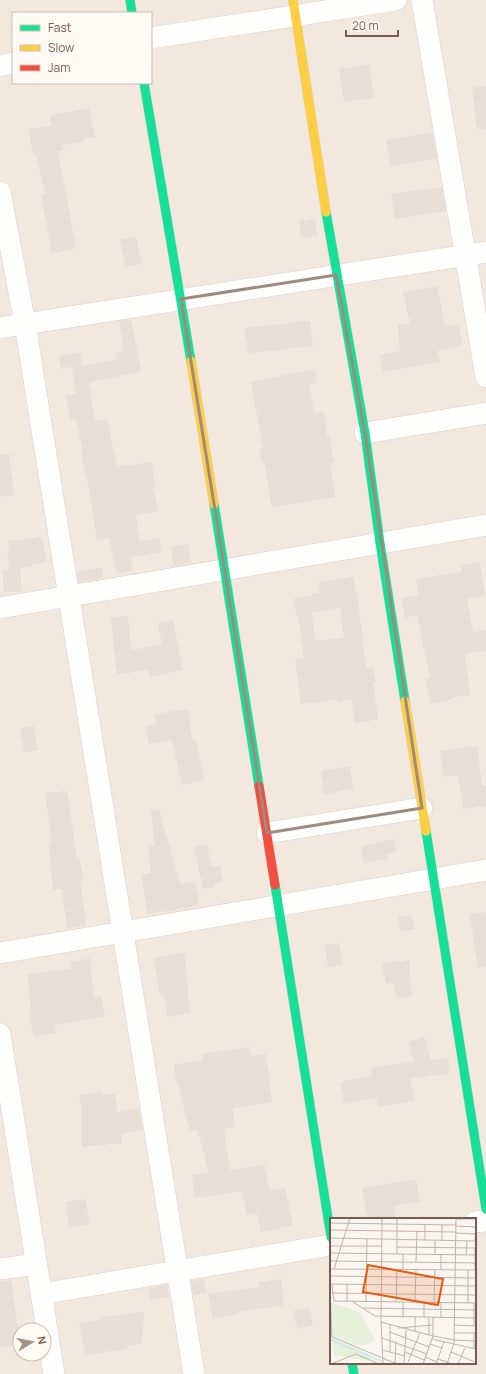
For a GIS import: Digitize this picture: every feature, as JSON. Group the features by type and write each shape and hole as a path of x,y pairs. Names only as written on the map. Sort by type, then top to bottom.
{"street":[{"path":"130,0 132,12"},
{"path":"152,38 294,8 396,0"},
{"path":"422,0 486,377"},
{"path":"294,8 336,275 365,433 380,543 486,1210"},
{"path":"0,66 12,63"},
{"path":"144,84 181,299 280,906 330,1231"},
{"path":"0,192 25,324 70,597 194,1374"},
{"path":"0,328 486,252"},
{"path":"365,433 486,413"},
{"path":"0,608 486,525"},
{"path":"267,833 422,808"},
{"path":"0,953 486,870"},
{"path":"0,1034 6,1111 36,1264 54,1374"},
{"path":"476,1222 486,1221"},
{"path":"41,1294 330,1245"},
{"path":"0,1269 36,1264"},
{"path":"352,1364 354,1374"}],"highlighted area":[{"path":"336,275 365,433 422,808 267,833 181,299"}],"shaded area":[{"path":"0,0 486,0 486,1374 0,1374"}],"building":[{"path":"369,65 374,98 344,102 339,69"},
{"path":"486,86 486,129 477,129 472,88"},
{"path":"89,108 95,137 83,139 84,142 63,145 63,150 58,151 76,248 52,254 41,194 45,194 36,154 33,155 29,129 52,126 50,116"},
{"path":"432,132 437,158 391,166 386,140"},
{"path":"442,187 446,211 395,219 391,194"},
{"path":"315,219 317,236 301,238 299,221"},
{"path":"136,237 142,264 126,267 120,240"},
{"path":"437,286 445,325 459,325 462,345 437,351 440,362 383,372 380,355 400,351 398,325 410,323 403,293"},
{"path":"131,320 141,371 89,383 95,421 107,419 117,467 152,462 155,486 153,486 158,511 136,515 139,541 159,538 161,552 130,557 133,570 117,574 109,538 97,540 90,494 81,452 83,452 76,419 70,420 66,395 76,394 72,367 61,369 59,356 80,353 82,366 117,359 116,352 124,351 119,321"},
{"path":"310,321 313,346 248,353 244,328"},
{"path":"315,369 317,383 309,384 314,413 324,411 327,437 330,437 334,462 330,463 335,497 272,507 264,462 262,463 259,449 263,448 251,382"},
{"path":"9,454 14,495 0,497 0,455"},
{"path":"42,537 47,562 20,568 21,592 4,592 3,570 10,569 7,555 9,554 8,541"},
{"path":"188,544 191,563 173,566 171,547"},
{"path":"480,562 485,596 467,599 473,632 486,630 486,651 465,654 470,695 453,697 453,699 431,704 425,679 430,678 417,615 405,618 401,598 419,595 416,579 462,572 461,566"},
{"path":"102,568 103,578 79,582 77,572"},
{"path":"353,577 358,601 366,668 373,667 376,682 373,682 378,719 355,723 351,699 338,702 338,699 301,704 295,660 304,658 298,616 297,617 293,599 320,593 319,582","holes":["340,607 344,638 315,641 312,613"]},
{"path":"128,616 131,650 162,644 158,623 173,620 183,670 150,677 149,670 117,674 111,618"},
{"path":"188,709 192,740 196,739 204,780 182,785 172,740 149,744 146,726 156,724 155,714"},
{"path":"34,726 38,750 24,752 20,728"},
{"path":"477,746 482,786 486,785 486,806 463,809 458,775 444,777 440,751"},
{"path":"350,766 353,789 324,794 321,771"},
{"path":"67,791 77,858 79,857 84,880 80,880 86,925 67,928 62,889 53,890 49,842 52,842 45,793"},
{"path":"159,809 180,884 195,881 199,906 147,914 142,875 151,873 148,847 155,846 151,811"},
{"path":"394,839 397,852 387,854 388,859 364,863 361,846"},
{"path":"207,844 211,867 220,866 222,882 214,883 215,887 203,889 194,847"},
{"path":"486,912 486,967 478,968 470,915"},
{"path":"411,914 415,929 401,932 398,917"},
{"path":"339,943 342,965 328,967 325,945"},
{"path":"184,952 190,1013 168,1017 163,994 160,995 154,958"},
{"path":"90,958 94,998 101,996 105,1016 55,1025 56,1033 34,1037 28,1011 31,1010 27,974 72,969 70,963"},
{"path":"409,960 411,979 409,979 413,996 397,999 393,982 386,984 382,964"},
{"path":"424,1037 431,1060 448,1058 449,1074 410,1078 415,1100 378,1107 376,1098 344,1104 340,1082 372,1076 371,1068 414,1062 408,1042"},
{"path":"249,1047 251,1056 266,1054 272,1102 233,1108 234,1127 224,1128 230,1170 265,1165 269,1190 285,1188 293,1225 261,1232 257,1213 247,1215 242,1191 195,1198 192,1175 209,1173 198,1131 190,1130 188,1126 179,1086 177,1086 174,1065 203,1060 202,1054"},
{"path":"102,1091 102,1095 115,1094 117,1113 139,1108 142,1129 121,1134 122,1143 82,1147 82,1110 79,1095"},
{"path":"416,1179 420,1201 394,1206 396,1218 367,1218 362,1188"},
{"path":"86,1199 89,1224 69,1227 66,1202"},
{"path":"204,1279 206,1293 193,1295 191,1281"},
{"path":"281,1279 284,1305 237,1312 238,1314 213,1319 208,1294 259,1287 258,1282"},
{"path":"11,1280 17,1322 12,1322 12,1346 0,1347 0,1281"},
{"path":"167,1285 169,1297 150,1299 149,1288"},
{"path":"310,1308 313,1325 297,1329 293,1311"},
{"path":"144,1312 142,1343 127,1346 127,1349 85,1355 79,1324 103,1319 103,1317"}],"traffic: fast":[{"path":"130,0 132,12"},
{"path":"144,84 191,361"},
{"path":"326,212 365,433 380,543 405,701"},
{"path":"214,504 259,786"},
{"path":"426,831 486,1209"},
{"path":"275,885 330,1231"},
{"path":"352,1364 354,1374"}],"traffic: slow":[{"path":"293,0 326,212"},
{"path":"191,361 214,504"},
{"path":"405,701 426,831"}],"traffic: jam":[{"path":"259,786 275,885"}]}
